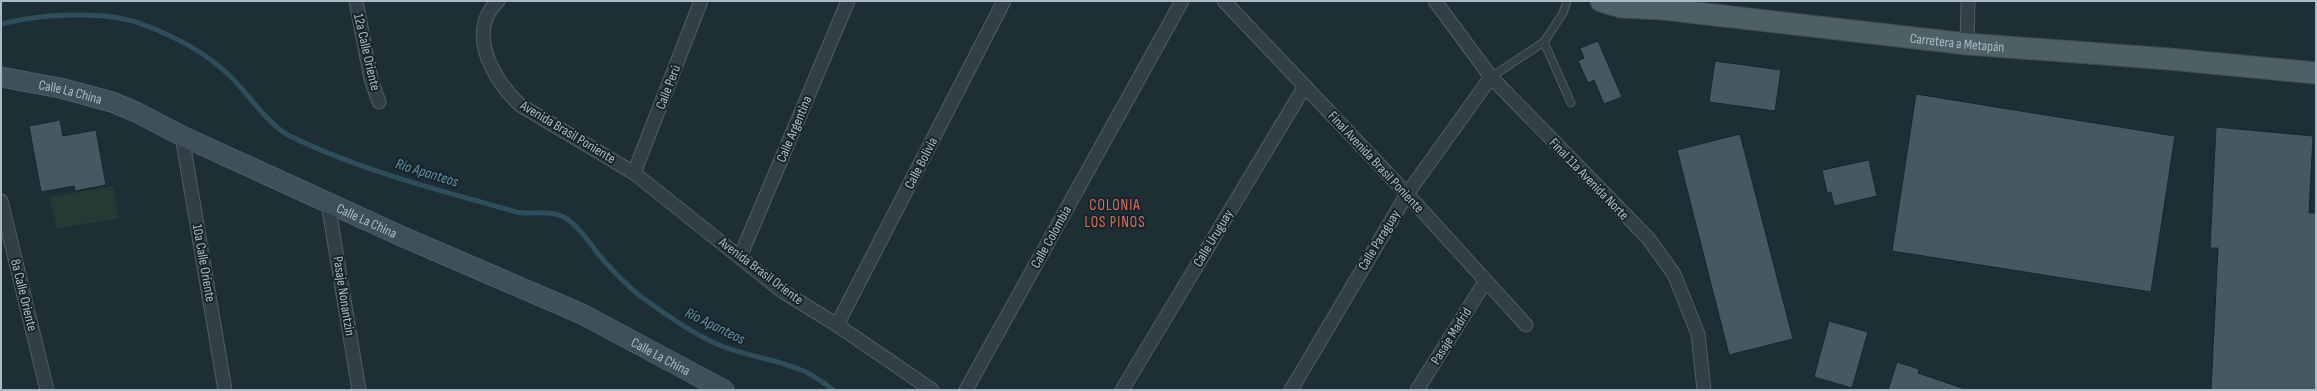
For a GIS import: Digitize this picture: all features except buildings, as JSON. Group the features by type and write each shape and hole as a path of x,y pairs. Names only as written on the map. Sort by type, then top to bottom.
{"main road":[{"name":"Carretera a Metapán","path":"1600,1 1621,7 1663,9 1967,44 2169,59 2316,73"},
{"name":"Calle La China","path":"1,77 60,88 112,102 136,112 182,136 328,203 582,314 724,390"}],"street":[{"name":"12a Calle Oriente","path":"356,1 371,79 378,102"},
{"name":"Avenida Brasil Poniente","path":"498,1 491,8 487,18 484,36 487,60 495,76 508,93 520,105 634,173"},
{"name":"Calle Perú","path":"634,173 702,1"},
{"name":"Calle Argentina","path":"740,256 848,1"},
{"name":"Calle Bolivia","path":"837,325 1004,1"},
{"name":"Calle Colombia","path":"966,390 1182,1"},
{"name":"Final Avenida Brasil Poniente","path":"1224,1 1407,194 1526,325"},
{"name":"Final 11a Avenida Norte","path":"1435,1 1491,77 1648,238 1666,262 1682,290 1698,334 1704,390"},
{"path":"1967,44 1968,1"},
{"name":"Calle Paraguay","path":"1291,390 1407,194 1491,77"},
{"name":"Calle Uruguay","path":"1122,390 1304,86"},
{"name":"10a Calle Oriente","path":"182,136 226,390"},
{"name":"Avenida Brasil Oriente","path":"634,173 782,291 837,325 932,390"},
{"name":"8a Calle Oriente","path":"1,201 47,390"},
{"name":"Pasaje Nonantzin","path":"328,203 360,390"},
{"name":"Pasaje Madrid","path":"1417,390 1486,282"}],"lane":[{"path":"1491,77 1544,42 1563,13 1567,1"},
{"path":"1544,42 1571,104"}],"green space":[{"path":"113,186 119,218 56,229 50,197"}],"waterway":[{"name":"Río Apanteos","path":"1,24 53,16 91,15 127,20 142,24 166,34 190,46 222,68 266,117 281,131 288,135 343,159 429,188 517,212 548,213 559,215 572,223 578,229 605,262 630,288 665,314 714,343 743,353 782,363 805,372 814,376 834,390"}],"district":[{"name":"COLONIA LOS PINOS","path":"1115,214"}]}
